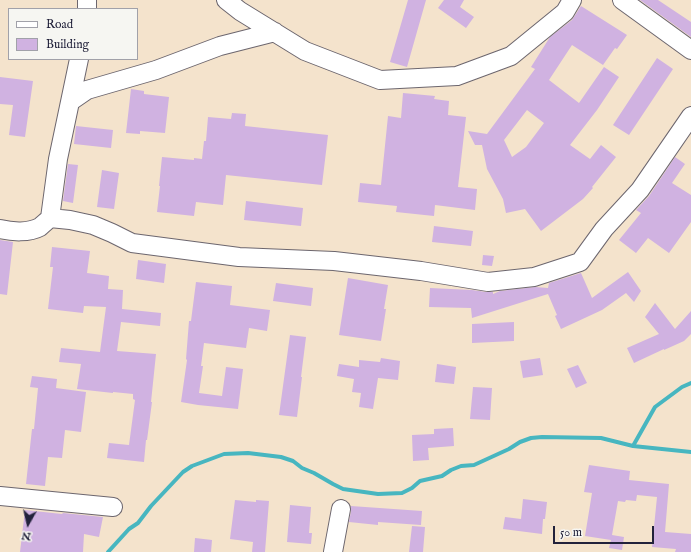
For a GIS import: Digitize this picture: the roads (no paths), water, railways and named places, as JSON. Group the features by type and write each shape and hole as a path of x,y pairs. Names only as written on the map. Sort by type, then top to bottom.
{"street":[{"path":"226,0 240,11 305,51 380,80 457,76 511,56 566,12 572,0"},
{"path":"622,0 691,50"},
{"path":"71,101 87,90 156,70 220,46 275,32"},
{"path":"0,229 24,231 38,228 50,218 58,159 79,60"},
{"path":"50,218 70,220 93,225 132,242 239,257 334,261 421,270 488,282 534,277 580,262 604,229 640,190 691,116"},
{"path":"0,496 113,507"},
{"path":"333,552 340,509"}],"waterway":[{"path":"108,552 129,529 138,523 151,506 183,472 192,466 224,454 248,453 281,457 293,461 302,468 343,489 378,494 402,493 412,488 420,481 442,476 461,466 474,465 531,438 601,438 633,446 655,407 682,387 691,383"},
{"path":"633,446 691,452"}]}
